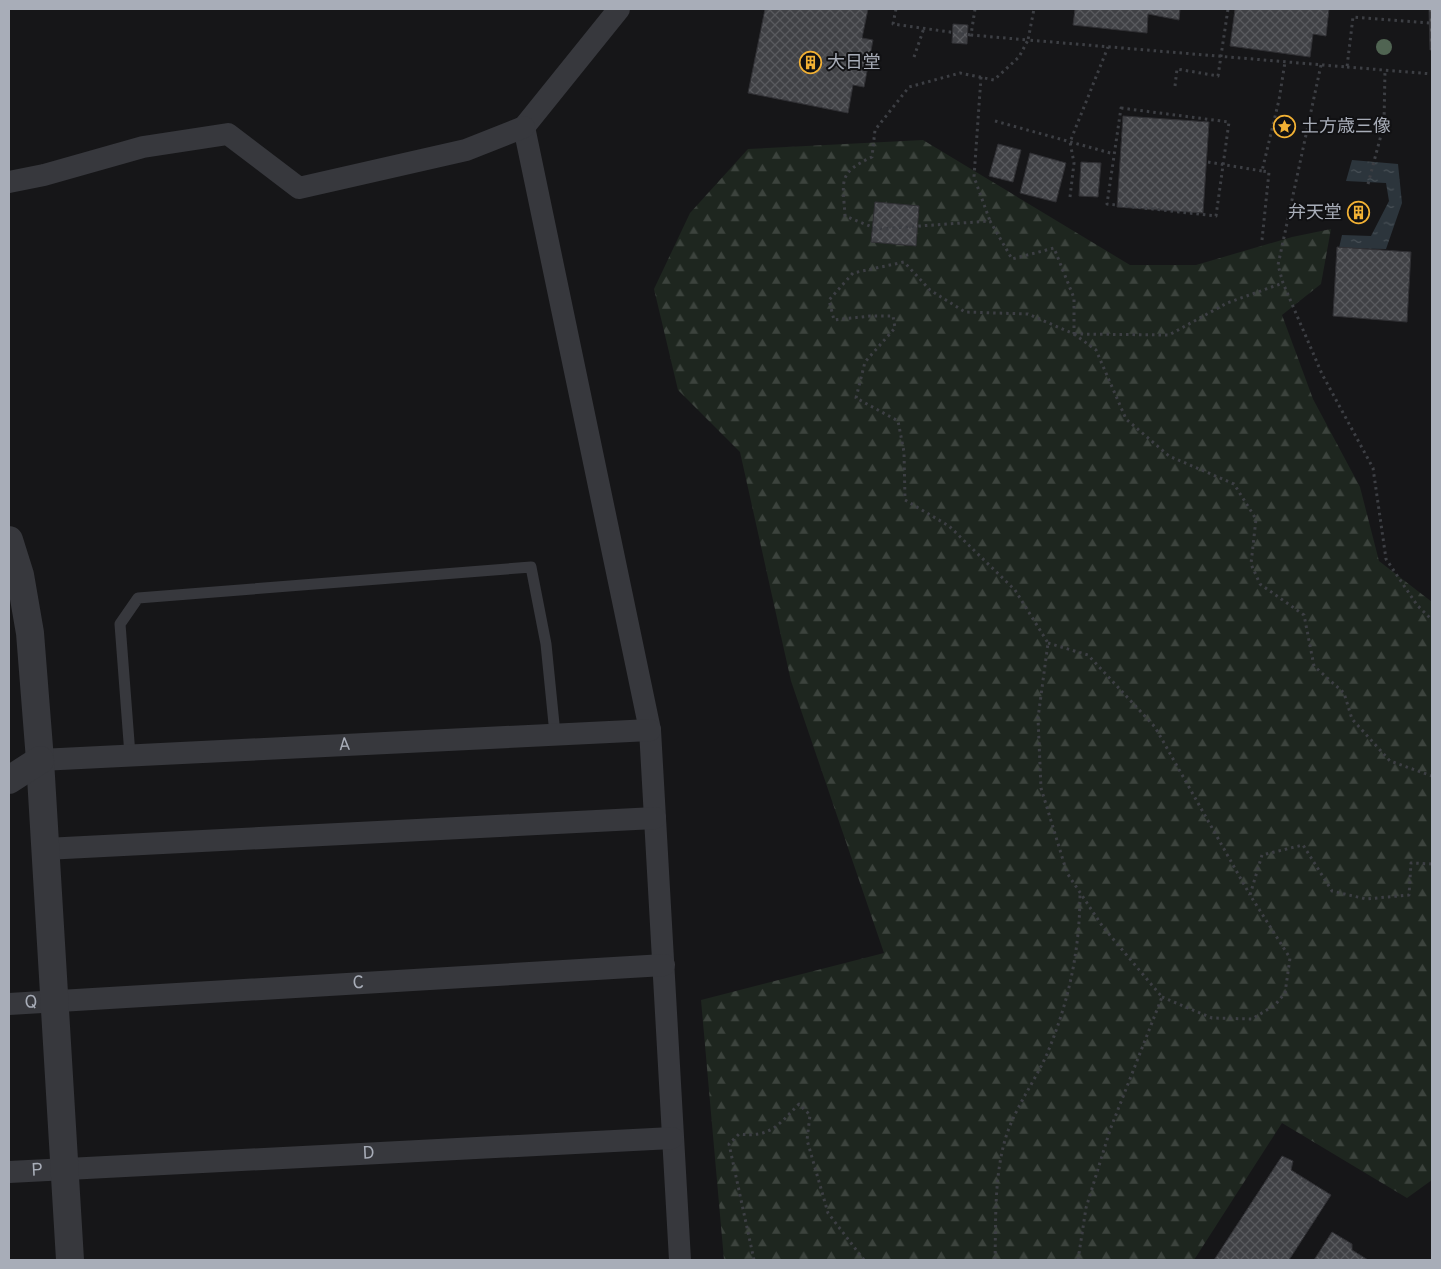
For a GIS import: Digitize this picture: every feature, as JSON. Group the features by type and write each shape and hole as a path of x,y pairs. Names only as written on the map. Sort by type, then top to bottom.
{"street":[{"path":"9,182 44,175 143,148 228,134 299,188 466,150 524,126 619,9"},
{"path":"524,126 650,730 680,1260"},
{"path":"9,540 20,575 30,633 40,760 70,1260"},
{"name":"A","path":"40,760 650,730"},
{"path":"9,780 40,760"},
{"path":"45,849 656,818"},
{"name":"C","path":"54,1002 664,965"},
{"name":"Q","path":"9,1004 54,1002"},
{"name":"D","path":"64,1170 672,1138"},
{"name":"P","path":"9,1172 64,1170"}],"lane":[{"path":"130,756 120,624 138,598 531,567 546,644 555,734"}],"path":[{"path":"896,9 893,24 971,35 1432,74"},
{"path":"971,35 975,9"},
{"path":"990,221 877,230 845,216 843,180 852,166 872,157 875,130 909,87 960,73 994,80 1019,56 1028,40 1034,9"},
{"path":"1175,86 1177,69 1218,76 1228,9"},
{"path":"1347,67 1353,17 1429,23"},
{"path":"914,57 924,28"},
{"path":"1070,196 1074,163 1070,142 1108,47"},
{"path":"1262,171 1285,62"},
{"path":"1322,65 1278,265 1283,283 1322,374 1373,468 1386,559 1417,605 1432,620"},
{"path":"1368,184 1379,151 1384,124 1385,70"},
{"path":"981,77 974,177 990,221 1012,259 1054,248 1074,298 1074,334"},
{"path":"1121,108 1229,122 1223,164 1216,216 1107,204 1121,108"},
{"path":"995,121 1114,154"},
{"path":"1208,162 1270,172 1262,240"},
{"path":"1048,643 1088,655 1155,727 1250,895 1290,958 1285,993 1274,1005 1252,1019 1212,1018 1162,997 1103,927 1067,873 1041,788 1038,718 1048,643 1015,590 949,526 905,500 904,452 898,421 856,398 865,362 895,328 893,316 870,316 834,320 829,300 853,273 904,262 930,290 965,312 1028,314 1074,334 1096,350 1126,419 1169,456 1234,484 1256,519 1250,564 1260,584 1304,615 1314,666 1344,694 1352,719 1390,761 1432,776"},
{"path":"1074,334 1169,335 1226,304 1283,283"},
{"path":"1250,895 1262,855 1303,846 1332,891 1366,899 1409,895 1411,863 1432,864"},
{"path":"995,1260 996,1183 1005,1139 1046,1054 1072,982 1080,930 1080,891"},
{"path":"1078,1260 1086,1208 1110,1130 1162,997"},
{"path":"754,1260 729,1144 740,1134 753,1136 772,1131 799,1104 810,1115 807,1140 828,1213 864,1260"}],"green space":[{"path":"923,140 1130,265 1196,265 1292,237 1331,229 1321,284 1282,315 1313,399 1360,487 1379,561 1432,602 1432,1180 1407,1198 1282,1123 1194,1260 724,1260 701,1000 884,953 791,681 740,452 678,390 654,289 690,213 748,149"}],"water":[{"path":"1352,160 1398,164 1402,203 1386,249 1339,248 1342,235 1371,236 1389,201 1386,183 1346,181"}],"building":[{"name":"大日堂","path":"765,9 868,9 862,38 873,40 864,87 853,85 848,113 748,93"},
{"path":"1075,9 1180,9 1179,20 1148,14 1147,33 1073,25"},
{"path":"1235,9 1329,9 1326,36 1313,34 1310,57 1230,46"},
{"path":"1429,9 1432,9 1432,50 1430,50"},
{"path":"953,24 968,25 967,44 952,43"},
{"path":"1123,116 1209,122 1203,213 1117,207"},
{"path":"998,144 1021,150 1013,182 989,176"},
{"path":"1030,153 1066,163 1056,202 1020,193"},
{"path":"1081,162 1101,163 1098,197 1079,196"},
{"path":"875,202 919,206 916,246 871,242"},
{"name":"弁天堂","path":"1357,205 1365,210 1358,221 1350,216"},
{"path":"1337,247 1411,252 1407,322 1333,316"},
{"path":"1282,1156 1293,1161 1291,1170 1331,1195 1289,1260 1214,1260"},
{"path":"1332,1232 1352,1244 1352,1250 1368,1260 1314,1260"}],"place":[{"name":"大日堂","path":"811,63"},
{"name":"土方歳三像","path":"1285,127"},
{"name":"弁天堂","path":"1358,213"}]}
